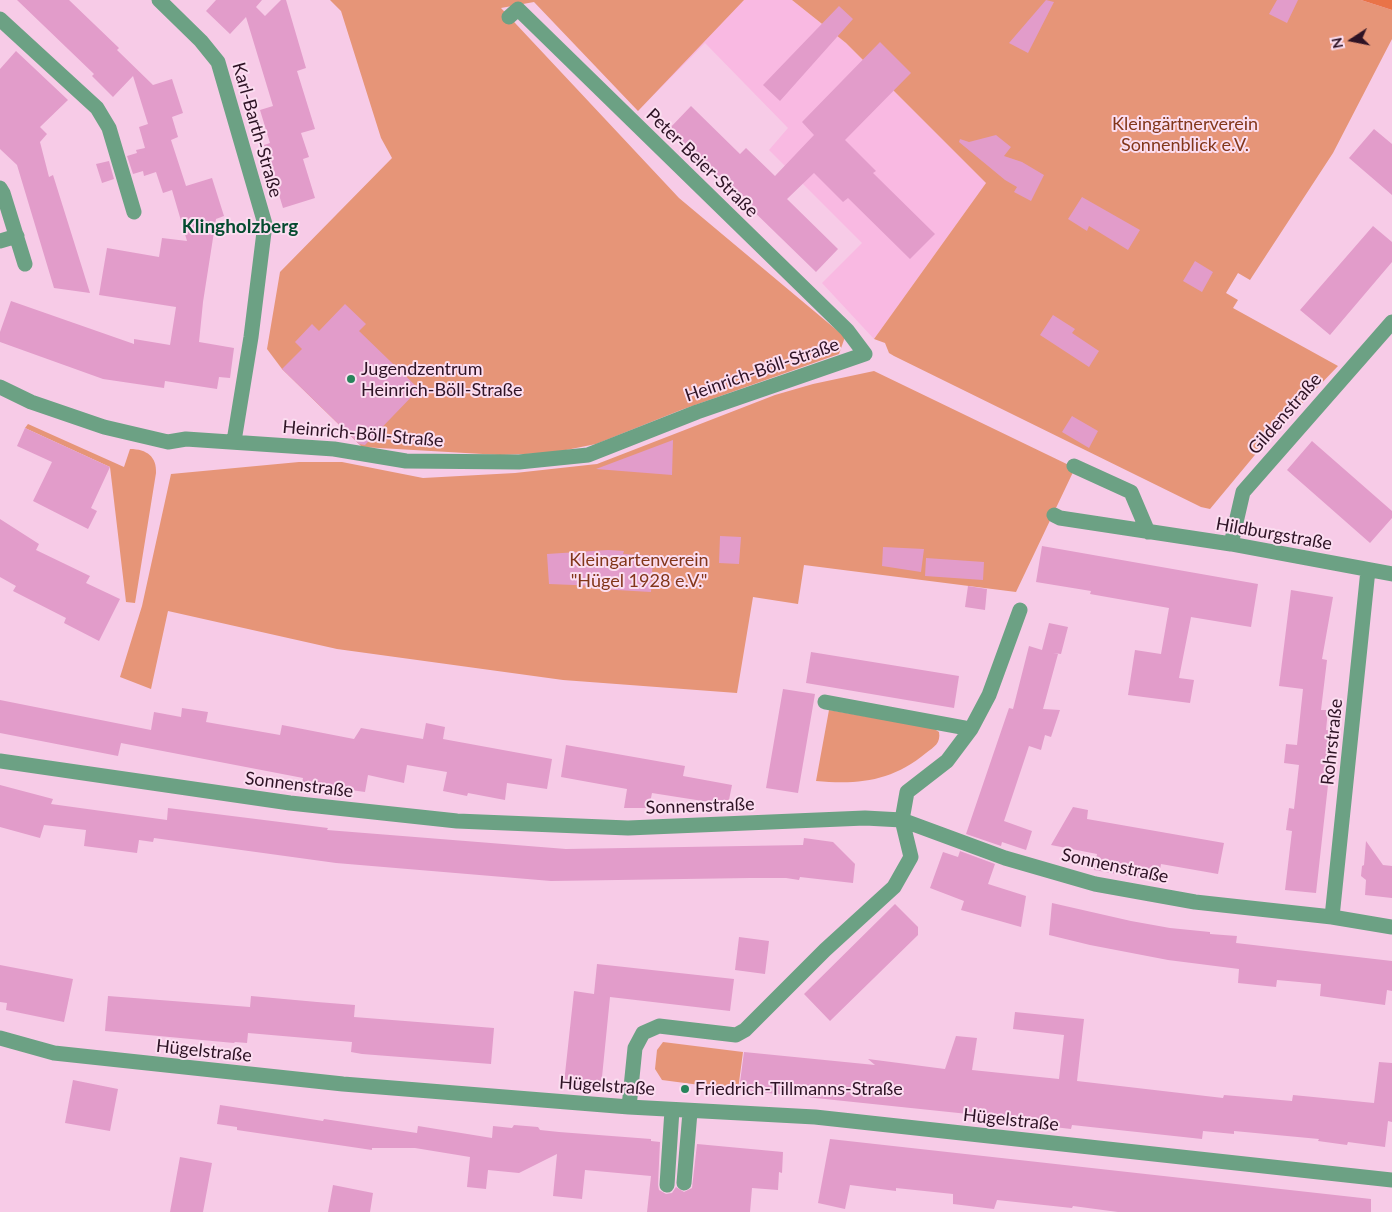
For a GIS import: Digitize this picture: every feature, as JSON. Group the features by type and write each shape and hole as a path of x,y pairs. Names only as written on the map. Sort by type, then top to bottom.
{"street":[{"name":"Karl-Barth-Straße","path":"159,0 201,41 218,62 265,224 251,337 234,442"},
{"name":"Peter-Beier-Straße","path":"509,17 518,10 848,330 865,354"},
{"path":"0,19 96,108 108,128 134,212"},
{"path":"0,188 25,264"},
{"path":"0,241 17,236"},
{"name":"Gildenstraße","path":"1231,544 1243,492 1392,322"},
{"name":"Heinrich-Böll-Straße","path":"0,387 31,402 104,427 168,442 186,439 334,449 406,461 519,462 588,455 697,412 865,354"},
{"path":"1074,466 1131,492 1148,532"},
{"name":"Hildburgstraße","path":"1054,515 1060,518 1231,544 1392,574"},
{"name":"Rohrstraße","path":"1332,917 1368,570"},
{"path":"629,1107 635,1048 643,1033 659,1026 736,1035 745,1030 825,950 894,887 911,857 902,820 907,792 947,761 971,729 989,695 1020,610"},
{"path":"825,702 971,729"},
{"name":"Sonnenstraße","path":"0,762 281,802 456,822 628,828 865,818 902,820 1005,858 1095,884 1195,902 1332,917 1392,927"},
{"name":"Hügelstraße","path":"0,1038 54,1053 343,1084 690,1112 815,1117 1392,1180"},
{"path":"667,1185 672,1110"},
{"path":"684,1183 690,1112"}],"shaded area":[{"path":"534,0 792,0 846,43 986,183 874,339 822,283 862,243 769,150 788,128 705,43 638,111"},
{"path":"1361,0 1392,0 1392,10"}],"green space":[{"path":"330,0 744,0 638,111 534,2 501,8 679,198 845,337 839,354 681,410 596,444 551,453 500,455 362,447 282,369 267,349 280,272 392,158 381,138 341,11"},
{"name":"Kleingärtnerverein Sonnenblick e.V.","path":"792,0 1361,0 1392,10 1392,39 1333,153 1250,280 1238,273 1226,293 1238,300 1233,308 1338,366 1269,438 1210,509 1201,507 894,356 889,353 885,343 874,339 986,183 846,43"},
{"name":"Kleingartenverein \"Hügel 1928 e.V.\"","path":"874,371 1075,468 1016,592 804,565 798,604 753,597 737,693 563,680 337,649 168,611 151,689 120,677 142,606 171,474 299,462 342,462 423,478 515,473 597,464 775,395 813,384"},
{"path":"28,424 124,467 130,449 146,452 153,458 156,473 135,603 126,602 110,467 25,428"},
{"path":"829,710 933,728 939,732 939,739 934,747 913,762 901,770 888,775 861,781 816,781"},
{"path":"663,1042 743,1052 738,1090 662,1080 655,1069 657,1050"}],"building":[{"path":"17,0 69,0 119,48 117,50 153,85 172,79 183,113 172,117 178,137 171,140 186,186 212,178 224,216 216,219 203,302 199,342 234,348 230,378 219,377 217,389 165,381 164,388 103,379 0,342 0,332 11,301 134,344 134,339 170,345 176,307 99,295 107,248 159,257 162,238 187,241 172,190 163,193 156,172 144,176 143,171 133,174 127,156 137,153 136,150 145,148 139,127 148,124 133,76 113,97 92,76 94,74"},
{"path":"216,0 262,0 256,7 265,16 281,0 286,0 306,68 297,71 315,129 301,133 309,157 303,159 315,198 283,208 264,145 270,143 260,110 273,106 246,17 230,34 206,11"},
{"path":"1046,0 1054,2 1028,53 1009,43"},
{"path":"1277,0 1298,0 1287,23 1269,14"},
{"path":"839,6 853,19 780,101 763,85"},
{"path":"880,42 911,73 845,140 876,171 873,173 935,234 910,259 848,198 843,202 814,173 787,199 838,249 816,272 669,129 691,106 740,154 746,148 775,176 814,135 802,122"},
{"path":"16,51 68,100 40,127 47,134 40,142 49,177 53,175 90,293 54,288 17,165 0,149 0,69"},
{"path":"1374,129 1392,144 1392,195 1349,158"},
{"path":"996,135 1011,147 1004,156 1022,162 1044,175 1031,201 1014,192 1017,187 1005,180 959,142 960,139 969,142"},
{"path":"109,161 114,179 102,183 96,164"},
{"path":"1082,197 1140,230 1128,250 1089,226 1087,231 1068,219"},
{"path":"1373,226 1392,242 1392,262 1330,335 1300,310"},
{"path":"1195,261 1213,272 1202,292 1183,281"},
{"name":"Jugendzentrum Heinrich-Böll-Straße","path":"345,304 366,324 359,331 419,389 365,445 359,444 282,369 302,349 295,342 312,324 319,331"},
{"path":"1053,315 1075,329 1072,333 1099,351 1089,367 1040,335"},
{"path":"1072,416 1098,431 1089,448 1062,432"},
{"path":"25,428 110,467 91,508 97,511 88,529 33,501 52,462 17,446"},
{"path":"673,440 672,475 596,469"},
{"path":"1312,441 1392,511 1392,518 1370,543 1287,470"},
{"path":"0,519 39,544 36,550 90,576 86,583 120,599 99,641 64,623 66,618 13,591 16,586 0,577"},
{"path":"720,536 741,537 739,564 719,563"},
{"path":"1042,546 1258,584 1251,627 1191,617 1179,678 1194,680 1190,703 1128,695 1135,650 1161,654 1169,608 1090,594 1091,591 1036,582"},
{"path":"883,547 924,549 921,572 882,566"},
{"path":"608,550 624,551 623,554 653,556 651,592 599,589 599,586 549,584 547,554"},
{"path":"926,558 984,562 983,580 925,576"},
{"path":"968,586 987,589 985,610 965,607"},
{"path":"1291,590 1333,597 1322,659 1327,660 1321,710 1328,710 1326,730 1334,731 1316,893 1285,890 1292,831 1286,830 1289,808 1294,809 1299,765 1284,763 1286,744 1297,745 1303,689 1279,686"},
{"path":"1049,623 1068,627 1061,654 1053,653 1058,654 1043,709 1060,710 1051,737 1045,735 1041,750 1029,746 1004,821 1032,831 1026,850 1002,842 1001,846 966,834 1009,708 1013,709 1029,646 1042,650"},
{"path":"811,652 959,676 954,708 806,683"},
{"path":"783,689 815,694 798,793 766,788"},
{"path":"0,700 151,730 154,712 181,717 182,708 208,712 206,722 280,735 282,725 354,739 361,728 423,739 426,723 445,727 443,739 552,759 547,789 507,783 505,800 468,793 467,796 443,791 447,772 407,765 404,783 368,775 365,792 302,783 303,778 121,743 118,756 0,733"},
{"path":"566,745 685,766 683,776 732,785 728,805 652,793 649,808 624,808 627,789 561,777"},
{"path":"0,785 53,799 51,804 167,820 168,808 328,828 327,830 566,849 803,845 804,838 833,842 855,864 853,883 800,877 799,880 750,878 551,881 336,863 154,838 153,842 139,840 137,853 84,846 86,830 44,825 40,838 0,827"},
{"path":"1073,807 1088,810 1087,819 1224,843 1218,874 1161,864 1158,881 1094,870 1097,854 1051,845"},
{"path":"1366,841 1383,865 1392,866 1392,898 1365,895 1366,880 1361,876"},
{"path":"960,851 995,864 988,884 1026,896 1021,927 961,910 964,901 930,888 943,852 958,857"},
{"path":"1052,903 1170,928 1237,936 1236,943 1392,961 1392,991 1387,990 1385,1005 1320,996 1321,984 1277,980 1276,987 1238,983 1239,969 1168,960 1049,935"},
{"path":"895,904 918,927 918,935 830,1021 804,994"},
{"path":"739,937 769,941 765,974 735,970"},
{"path":"597,964 734,979 730,1011 610,997 601,1087 564,1083 574,991 594,994"},
{"path":"0,965 73,979 64,1022 6,1010 7,1003 0,1002"},
{"path":"108,996 250,1007 251,996 355,1005 354,1017 494,1028 491,1064 362,1054 351,1052 352,1042 248,1033 247,1043 234,1043 105,1031"},
{"path":"1015,1012 1084,1019 1077,1081 1223,1098 1224,1095 1292,1101 1293,1095 1374,1103 1379,1062 1392,1063 1392,1122 1388,1121 1385,1147 1348,1142 1347,1145 1318,1141 1319,1139 1234,1131 1234,1134 1203,1131 1202,1139 1072,1125 1071,1129 1054,1127 1054,1123 739,1090 744,1052 875,1065 868,1059 945,1069 956,1036 977,1038 972,1070 1059,1079 1064,1035 1013,1029"},
{"path":"73,1080 118,1089 110,1131 65,1123"},
{"path":"220,1105 417,1133 418,1126 492,1138 493,1126 512,1128 514,1125 538,1127 540,1130 559,1132 651,1139 651,1141 660,1142 658,1185 659,1190 666,1194 672,1193 676,1187 684,1192 692,1188 697,1144 783,1152 782,1173 779,1172 778,1190 752,1188 750,1212 647,1212 651,1176 585,1170 582,1199 553,1196 557,1154 519,1173 488,1170 486,1189 467,1187 470,1157 415,1148 372,1148 372,1150 237,1130 237,1127 217,1124"},
{"path":"830,1139 1371,1199 1371,1212 1118,1212 1073,1206 1072,1208 997,1200 994,1209 953,1204 953,1194 896,1188 896,1191 850,1185 845,1209 818,1203"},
{"path":"180,1157 212,1163 203,1212 170,1212"},
{"path":"333,1185 373,1193 370,1212 328,1212"}],"place":[{"name":"Jugendzentrum Heinrich-Böll-Straße","path":"351,379"},
{"name":"Friedrich-Tillmanns-Straße","path":"685,1089"}],"district":[{"name":"Klingholzberg","path":"240,227"}]}
